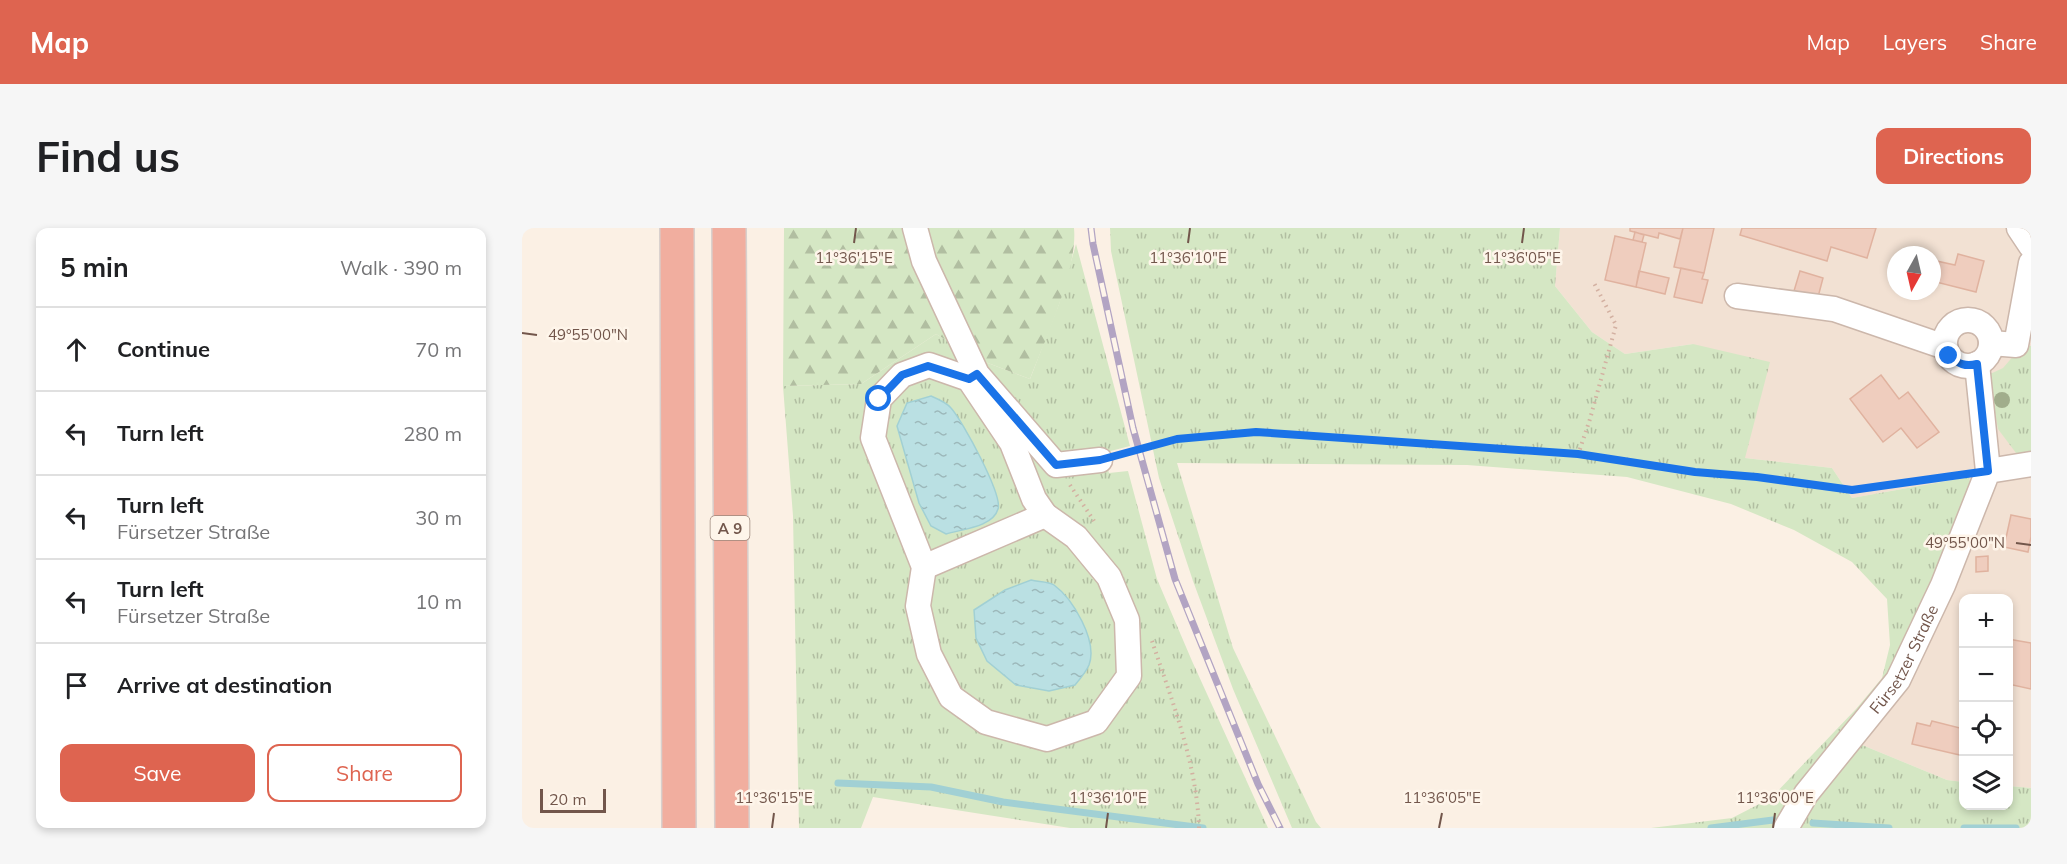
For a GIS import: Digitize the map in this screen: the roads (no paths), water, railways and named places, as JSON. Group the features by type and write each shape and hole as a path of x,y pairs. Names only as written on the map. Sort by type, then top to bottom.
{"highway":[{"path":"677,228 679,828"},
{"name":"A 9","path":"729,228 732,828"}],"street":[{"path":"915,228 924,261 973,377 1012,443 1034,500 1045,515 1076,537 1109,577 1127,620 1129,676 1096,722 1047,739 986,722 951,697 929,654 918,606 924,567 873,438 879,399 902,375 928,366 973,377 1056,465 1100,460"},
{"path":"2019,228 2031,246"},
{"path":"1991,343 2016,345 2031,263"},
{"path":"1737,296 1834,309 1945,347"},
{"path":"1967,319 1975,320 1983,325 1989,333 1991,343 1985,359 1977,364 1969,366 1958,364 1949,356 1945,347 1947,333 1954,324 1967,319"},
{"name":"Fürsetzer Straße","path":"1786,828 1806,794 1898,680 1943,585 1988,471 1977,364"},
{"path":"1988,471 2031,464"},
{"path":"924,567 1045,515"}],"water":[{"path":"931,396 947,404 956,415 988,474 998,501 995,515 984,524 946,534 931,526 919,503 897,426 907,403"},
{"path":"1031,580 1054,585 1069,600 1082,621 1090,644 1091,655 1085,673 1075,685 1049,691 1016,685 987,661 976,638 974,610 1005,590"}],"waterway":[{"path":"838,783 931,787 1003,802 1203,828"},
{"path":"1711,828 1773,820"},
{"path":"1813,823 1889,828"},
{"path":"1964,828 2016,828"}],"railway":[{"path":"1091,228 1133,428 1175,579 1258,784 1280,828"}]}
